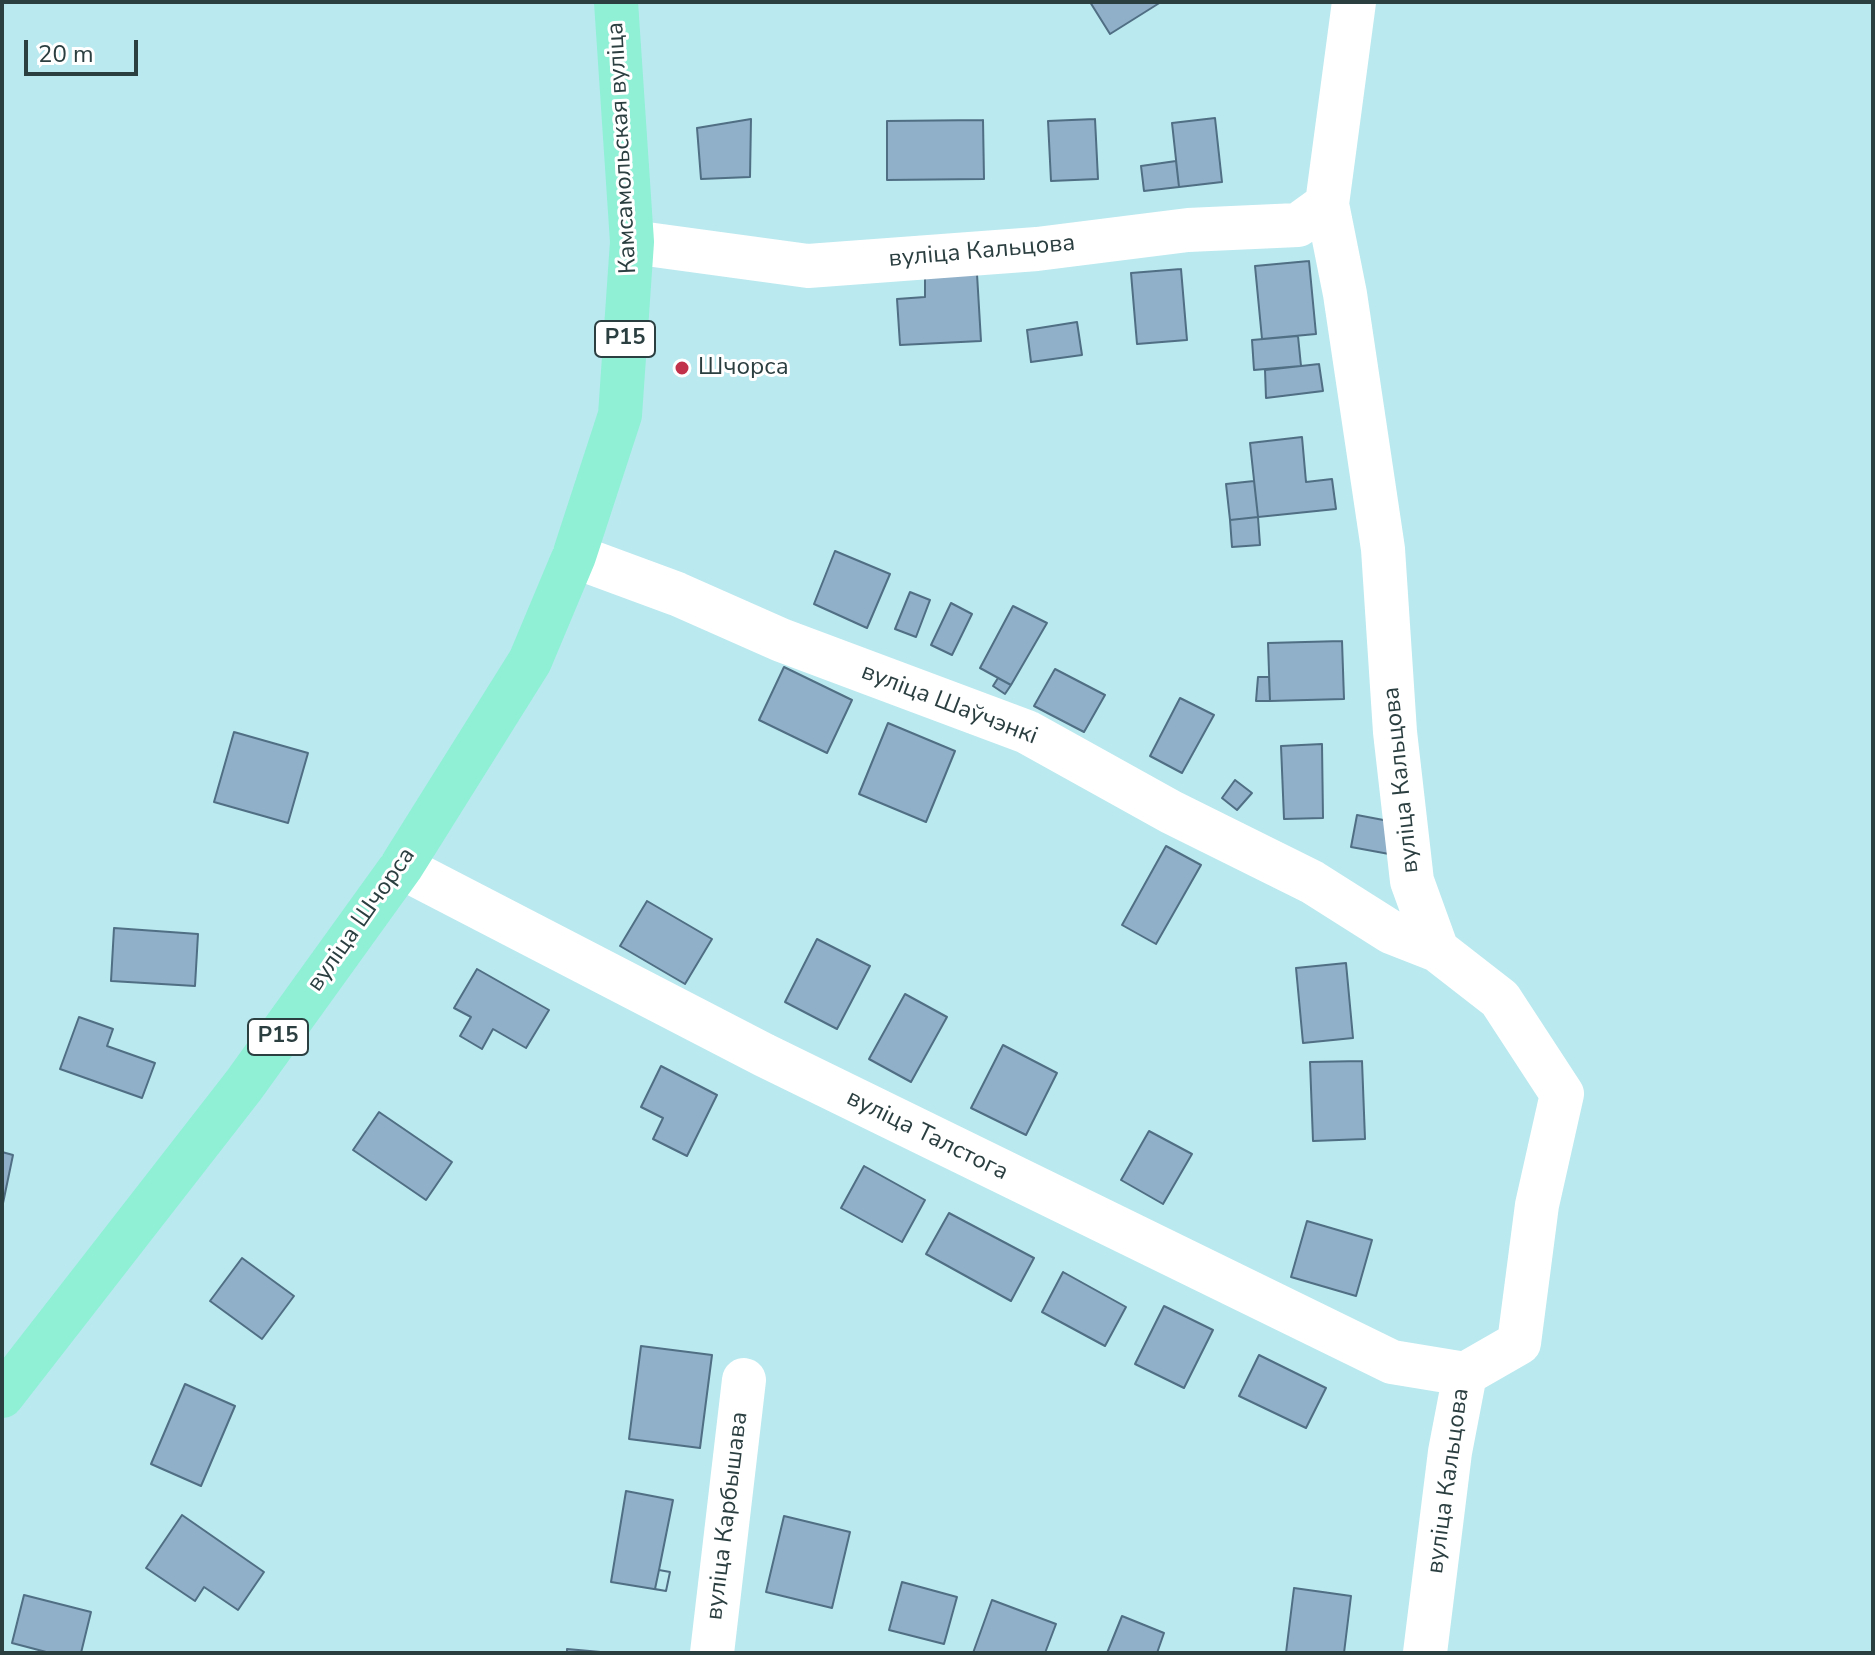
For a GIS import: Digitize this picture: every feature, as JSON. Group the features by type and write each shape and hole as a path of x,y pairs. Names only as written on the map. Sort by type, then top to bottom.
{"main road":[{"name":"Камсамольская вуліца","path":"530,661 574,556 620,415 632,242 616,2"},
{"name":"вуліца Шчорса","path":"2,1396 244,1085 401,867 530,661"}],"street":[{"name":"вуліца Кальцова","path":"1354,2 1327,204 1345,294 1383,549 1395,732 1412,881 1437,950 1500,999 1562,1094 1537,1205 1519,1343 1465,1374 1450,1452 1425,1653"},
{"name":"вуліца Кальцова","path":"632,242 808,266 1037,249 1188,230 1298,225 1327,204"},
{"name":"вуліца Шаўчэнкі","path":"574,556 677,594 781,640 1027,732 1171,812 1312,882 1391,932 1437,950"},
{"name":"вуліца Талстога","path":"401,867 777,1062 1392,1362 1465,1374"},
{"name":"вуліца Карбышава","path":"712,1653 744,1380"}],"building":[{"path":"1090,2 1161,2 1110,34"},
{"path":"1215,118 1222,182 1179,187 1172,123"},
{"path":"751,119 750,177 701,179 697,128"},
{"path":"1095,119 1098,179 1051,181 1048,121"},
{"path":"983,120 984,179 887,180 887,121"},
{"path":"1176,161 1179,187 1144,191 1141,166"},
{"path":"1309,261 1316,334 1262,339 1255,266"},
{"path":"1181,269 1187,340 1137,344 1131,273"},
{"path":"977,274 981,341 900,345 897,299 925,297 925,277"},
{"path":"1077,322 1082,355 1031,362 1027,330"},
{"path":"1298,336 1301,366 1254,370 1252,340"},
{"path":"1319,364 1323,391 1266,398 1265,370"},
{"path":"1302,437 1306,482 1332,479 1336,509 1258,517 1250,443"},
{"path":"1254,481 1258,517 1230,520 1226,484"},
{"path":"1258,517 1260,545 1232,547 1230,520"},
{"path":"835,551 890,574 867,628 814,604"},
{"path":"910,592 930,600 916,637 895,629"},
{"path":"951,603 972,614 952,655 931,645"},
{"path":"1013,606 1047,623 1011,685 980,668"},
{"path":"1342,641 1344,699 1270,701 1268,643"},
{"path":"784,667 852,700 827,753 759,720"},
{"path":"1055,669 1105,695 1084,732 1034,706"},
{"path":"1258,677 1269,677 1270,701 1256,701"},
{"path":"998,678 1011,685 1005,694 993,686"},
{"path":"1180,698 1214,715 1182,773 1150,756"},
{"path":"888,723 955,751 926,822 859,794"},
{"path":"234,732 308,753 288,823 214,802"},
{"path":"1322,744 1323,818 1284,819 1281,746"},
{"path":"1235,780 1252,793 1237,810 1222,798"},
{"path":"1357,815 1394,822 1389,854 1351,847"},
{"path":"1166,846 1201,865 1156,944 1122,925"},
{"path":"647,901 712,939 685,984 620,946"},
{"path":"114,928 198,934 195,986 111,981"},
{"path":"817,939 870,966 837,1029 785,1002"},
{"path":"1346,963 1353,1038 1303,1043 1296,968"},
{"path":"477,969 549,1010 526,1048 493,1029 482,1049 460,1036 471,1017 454,1008"},
{"path":"905,994 947,1017 911,1082 869,1059"},
{"path":"79,1017 113,1029 107,1046 155,1063 142,1098 60,1069"},
{"path":"1003,1045 1057,1073 1026,1135 971,1108"},
{"path":"1362,1061 1365,1139 1313,1141 1310,1062"},
{"path":"661,1066 717,1095 687,1156 653,1139 663,1118 641,1107"},
{"path":"379,1112 452,1162 426,1200 353,1150"},
{"path":"1149,1131 1192,1154 1163,1204 1121,1180"},
{"path":"2,1152 13,1155 2,1208"},
{"path":"864,1166 925,1200 902,1242 841,1208"},
{"path":"949,1213 1034,1258 1011,1301 926,1254"},
{"path":"1307,1221 1372,1240 1356,1296 1291,1277"},
{"path":"242,1258 294,1296 262,1339 210,1301"},
{"path":"1063,1272 1126,1307 1105,1346 1042,1312"},
{"path":"1164,1306 1213,1330 1184,1388 1135,1364"},
{"path":"641,1346 712,1355 700,1448 629,1439"},
{"path":"1259,1355 1326,1388 1306,1428 1239,1396"},
{"path":"185,1384 235,1406 201,1486 151,1464"},
{"path":"626,1491 673,1500 659,1570 670,1572 666,1591 611,1582"},
{"path":"182,1515 264,1572 238,1610 204,1587 195,1601 146,1568"},
{"path":"784,1516 850,1532 832,1608 766,1592"},
{"path":"659,1570 670,1572 666,1591 655,1589"},
{"path":"902,1582 957,1597 944,1644 889,1630"},
{"path":"1294,1588 1351,1596 1344,1653 1286,1653"},
{"path":"24,1595 91,1612 81,1653 50,1653 12,1643"},
{"path":"992,1600 1056,1624 1045,1653 973,1653"},
{"path":"1122,1616 1164,1633 1157,1653 1107,1653"},
{"path":"567,1649 612,1653 567,1653"}],"place":[{"name":"Шчорса","path":"682,368"}]}
